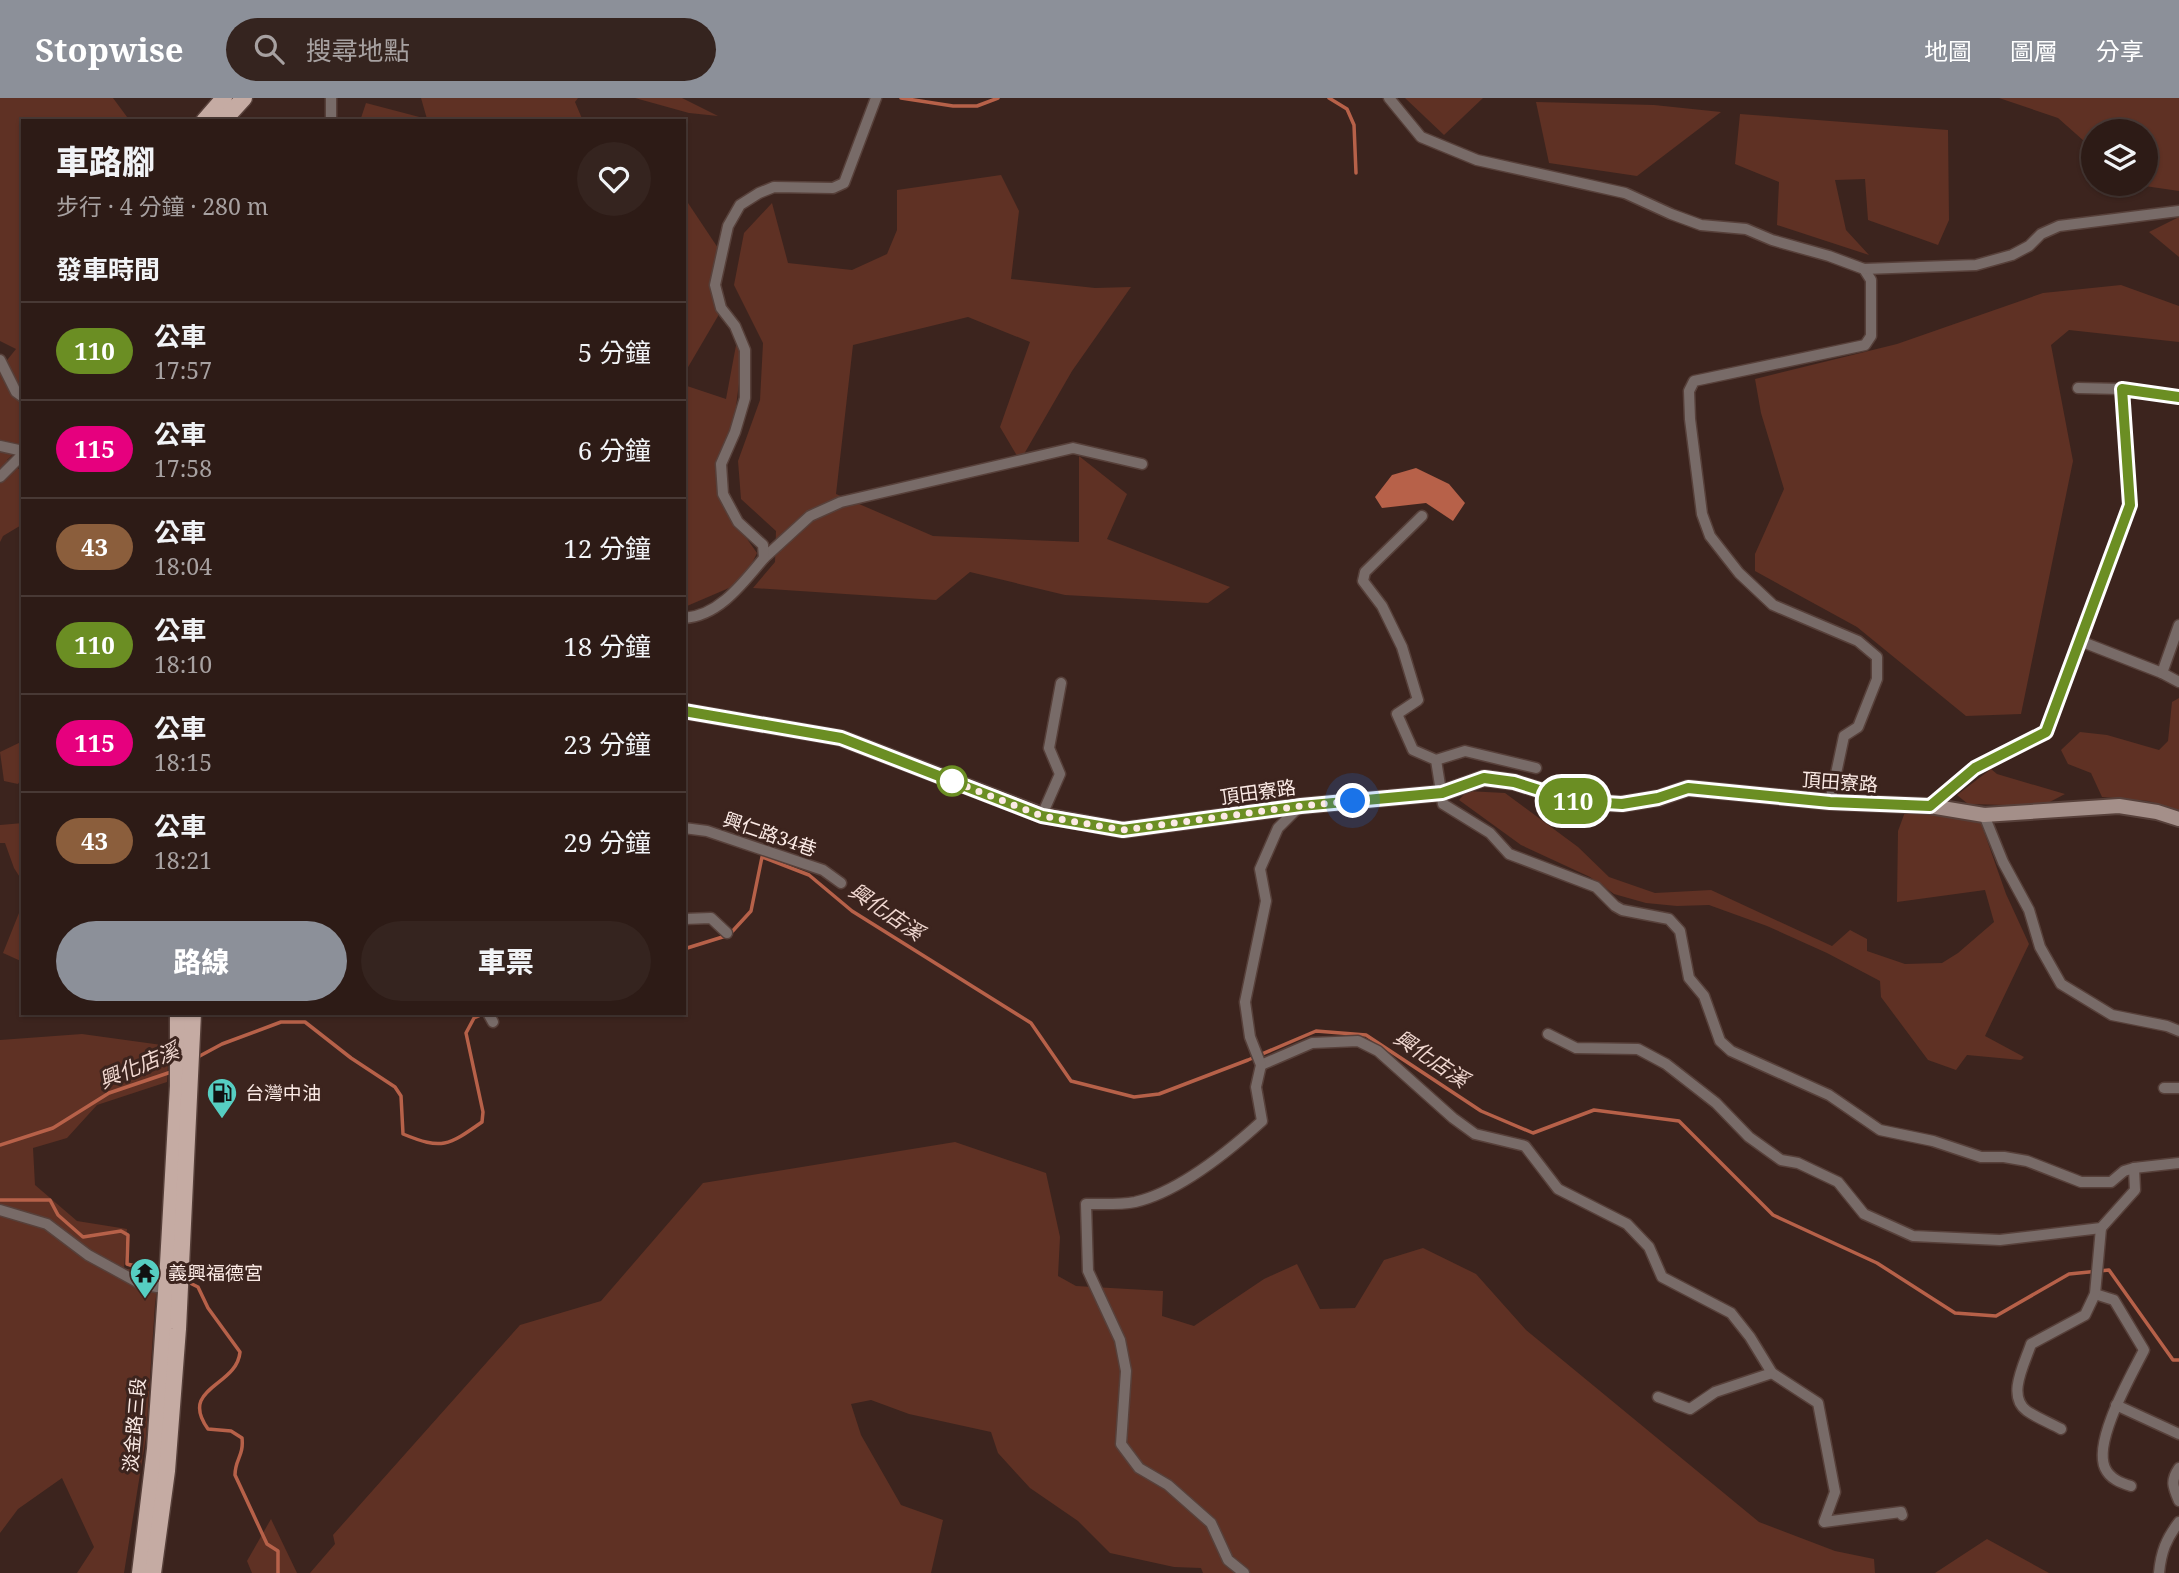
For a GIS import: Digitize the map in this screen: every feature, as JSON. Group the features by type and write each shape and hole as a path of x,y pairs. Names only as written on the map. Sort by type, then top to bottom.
{"main road":[{"path":"206,119 225,98"},
{"path":"225,119 244,98"},
{"path":"178,1015 185,1053"},
{"path":"185,1053 193,1015"},
{"name":"淡金路三段","path":"153,1573 167,1471 173,1279 185,1053"},
{"name":"淡金路三段","path":"140,1573 173,1279"}],"street":[{"path":"331,98 331,119"},
{"path":"764,558 763,545 738,522 723,494 721,464 745,398 745,350 735,326 721,308 715,285 728,226 740,205 774,187 833,188 844,183 876,98"},
{"path":"1389,98 1421,137 1478,160 1625,193 1701,225 1746,229 1864,269 1976,265 2012,255 2029,246 2041,234 2059,226 2179,211"},
{"path":"1830,802 1844,736 1858,727 1877,679 1877,657 1858,641 1773,605 1739,573 1710,536 1702,514 1689,391 1694,381 1865,345 1871,336 1871,280 1864,269"},
{"path":"0,359 16,392 21,396"},
{"path":"2078,388 2122,389 2179,397"},
{"path":"1930,806 1975,768 2046,732 2130,505 2122,389"},
{"path":"0,446 21,451"},
{"path":"686,618 699,617 734,594 764,558 810,516 841,502 1073,448 1142,464"},
{"path":"0,477 21,454"},
{"path":"1422,516 1365,572 1363,581 1382,606 1402,647 1418,700 1397,714 1413,750 1436,760 1465,751 1536,768"},
{"path":"2162,673 2179,625"},
{"path":"2080,641 2179,682"},
{"path":"1042,816 1060,774 1049,748 1061,684"},
{"name":"頂田寮路","path":"686,711 841,738 1042,816 1123,830 1301,806 1442,793 1484,778 1514,782 1574,801 1622,804 1658,798 1688,788 1830,802 1930,806 1984,815 2119,806 2157,812 2179,819"},
{"path":"1436,760 1443,804 1490,833 1509,854 1595,887 1622,910 1669,919 1680,931 1689,978 1704,996 1720,1041 1731,1051 1829,1095 1880,1130 1933,1141 1981,1157 2027,1161 2081,1182 2111,1182 2124,1171 2134,1168 2179,1163"},
{"path":"1244,1573 1228,1560 1211,1523 1168,1485 1139,1468 1121,1444 1126,1371 1120,1340 1088,1271 1086,1204 1134,1202 1172,1189 1240,1141 1262,1121 1256,1087 1261,1065 1250,1037 1245,1002 1266,901 1260,869 1278,828 1301,806"},
{"path":"1984,815 2003,862 2029,910 2039,947 2061,984 2112,1015 2179,1031"},
{"name":"興仁路34巷","path":"686,828 707,831 823,870 841,883"},
{"path":"686,919 711,918 727,933"},
{"path":"1548,1034 1576,1048 1639,1049 1666,1063 1716,1103 1749,1137 1781,1160 1798,1163 1838,1182 1864,1214 1913,1236 2000,1240 2101,1228"},
{"path":"1261,1065 1312,1043 1358,1041 1378,1051 1453,1118 1475,1133 1525,1146 1558,1189 1627,1224 1649,1247 1662,1277 1731,1312 1772,1373 1818,1403 1835,1492 1824,1522 1901,1512 1902,1515"},
{"path":"2164,1088 2179,1088"},
{"path":"2061,1429 2025,1409 2018,1401 2017,1386 2031,1344 2085,1315 2095,1294 2101,1228 2135,1190 2134,1168"},
{"path":"0,1210 47,1224 88,1255 141,1284 173,1279"},
{"path":"2095,1294 2114,1300 2144,1350 2116,1405 2102,1454 2105,1470 2116,1481 2131,1486"},
{"path":"1658,1397 1690,1409 1715,1392 1772,1373"},
{"path":"2116,1405 2179,1434"},
{"path":"2179,1468 2172,1483 2179,1501"},
{"path":"2159,1573 2161,1552 2166,1539 2179,1522"}],"shaded area":[{"path":"0,98 113,98 129,119 21,119 21,447 7,460 21,470 21,525 3,536 0,542 0,369 16,349 0,341"},
{"path":"421,98 578,98 575,102 582,119 427,119"},
{"path":"635,98 682,98 718,116 689,113"},
{"path":"1405,98 1483,98 1444,135"},
{"path":"1999,98 2179,98 2179,191 2158,188 2158,119 2081,119 2081,138 2058,118"},
{"path":"1536,102 1654,105 1721,112 1637,176 1549,163"},
{"path":"366,103 427,119 361,119"},
{"path":"1740,114 1948,130 1949,220 1938,245 1868,220 1865,179 1835,180 1846,230 1869,255 1777,225 1779,182 1735,164"},
{"path":"1001,175 1019,211 1011,279 1095,288 1131,287 1072,371 1020,461 1000,427 1030,342 968,317 853,345 836,494 933,536 1079,542 1079,456 1127,494 1107,539 1230,587 1208,603 1065,595 970,572 936,600 753,588 775,562 776,531 741,499 738,461 760,400 763,343 734,285 744,233 772,203 788,263 852,270 887,254 897,230 897,190"},
{"path":"686,200 718,248 718,316 686,371"},
{"path":"2179,217 2179,257 2149,232"},
{"path":"2121,285 2179,306 2179,342 2069,330 2051,345 2073,461 2021,714 1966,716 1857,627 1755,571 1755,554 1784,489 1761,413 1755,379 1897,344 2043,293"},
{"path":"737,340 743,351 734,423 716,462 723,505 757,553 743,582 687,606 686,386 726,399"},
{"path":"1416,468 1449,484 1465,503 1453,521 1426,503 1382,508 1375,497 1392,475"},
{"path":"2179,698 2179,810 2148,801 2102,797 2091,773 2068,764 2061,750 2080,732 2107,735 2159,750 2168,741 2172,702"},
{"path":"21,742 21,779 18,784 4,781 0,752"},
{"path":"1991,769 1997,774 2065,794 2042,806 1968,804 1957,795"},
{"path":"1467,791 1505,793 1578,847 1609,877 1655,893 1711,890 1832,946 1850,930 1867,939 1867,951 1905,964 1942,963 1994,922 1985,890 1897,902 1898,831 1905,812 1937,813 1981,823 2006,894 2029,944 1985,1036 2024,1057 2021,1060 1967,1055 1956,1070 1928,1060 1881,997 1880,981 1767,926 1709,905 1646,903 1614,894 1590,877 1521,845 1459,800"},
{"path":"21,823 21,879 5,843 0,843 0,825"},
{"path":"21,908 21,961 3,953"},
{"path":"82,1034 169,1046 167,1082 97,1105 67,1138 33,1148 35,1185 77,1221 127,1229 124,1269 160,1269 146,1437 124,1573 77,1573 94,1547 62,1478 18,1509 0,1533 0,1040"},
{"path":"955,1142 1046,1173 1060,1237 1058,1276 1076,1286 1163,1291 1162,1316 1194,1326 1264,1279 1297,1264 1320,1309 1355,1308 1384,1260 1423,1248 1476,1274 1526,1330 1759,1522 1835,1551 1874,1559 1875,1573 1203,1573 1201,1568 1174,1567 1110,1553 1078,1521 1030,1488 998,1453 991,1432 909,1414 871,1400 851,1404 861,1435 901,1505 943,1520 931,1573 310,1573 335,1544 333,1535 520,1325 601,1301 703,1183"},
{"path":"271,1519 297,1573 252,1573 247,1561"},
{"path":"1987,1539 2049,1573 1935,1573"}],"waterway":[{"path":"901,98 953,106 977,106 998,98"},
{"path":"1329,98 1347,109 1354,125 1356,173"},
{"name":"興化店溪","path":"686,948 729,935 751,911 762,857 809,875 852,911 1031,1023 1071,1081 1134,1097 1159,1094 1316,1031 1366,1035 1481,1111 1533,1133 1594,1110 1679,1121 1773,1215 1877,1263 1955,1313 1996,1316 2069,1274 2109,1270 2173,1360 2179,1360"},
{"name":"興化店溪","path":"196,1058 222,1044 281,1022 305,1022 351,1058 395,1087 401,1096 403,1134 436,1144 444,1143 452,1141 482,1122 483,1112 466,1033 474,1018 481,1015"},
{"name":"興化店溪","path":"0,1145 53,1128 109,1093 174,1071"},
{"path":"0,1200 50,1200 58,1215 83,1237 121,1231 128,1235 127,1264 161,1270"},
{"path":"184,1280 198,1287 208,1308 240,1352 237,1364 230,1373 204,1395 200,1404 201,1415 208,1429 231,1431 242,1438 235,1475 267,1544 278,1551 278,1573"}],"bus line":[{"name":"110","path":"686,711 841,738 1042,816 1123,830 1301,806 1442,793 1484,778 1514,782 1574,801 1622,804 1658,798 1688,788 1830,802 1930,806 1975,768 2046,732 2130,505 2122,389 2179,397"}],"place":[{"name":"台灣中油","path":"222,1120"},
{"name":"義興福德宮","path":"145,1300"}],"route":[{"path":"952,781 942,777 1042,816 1123,830 1353,801"}]}
